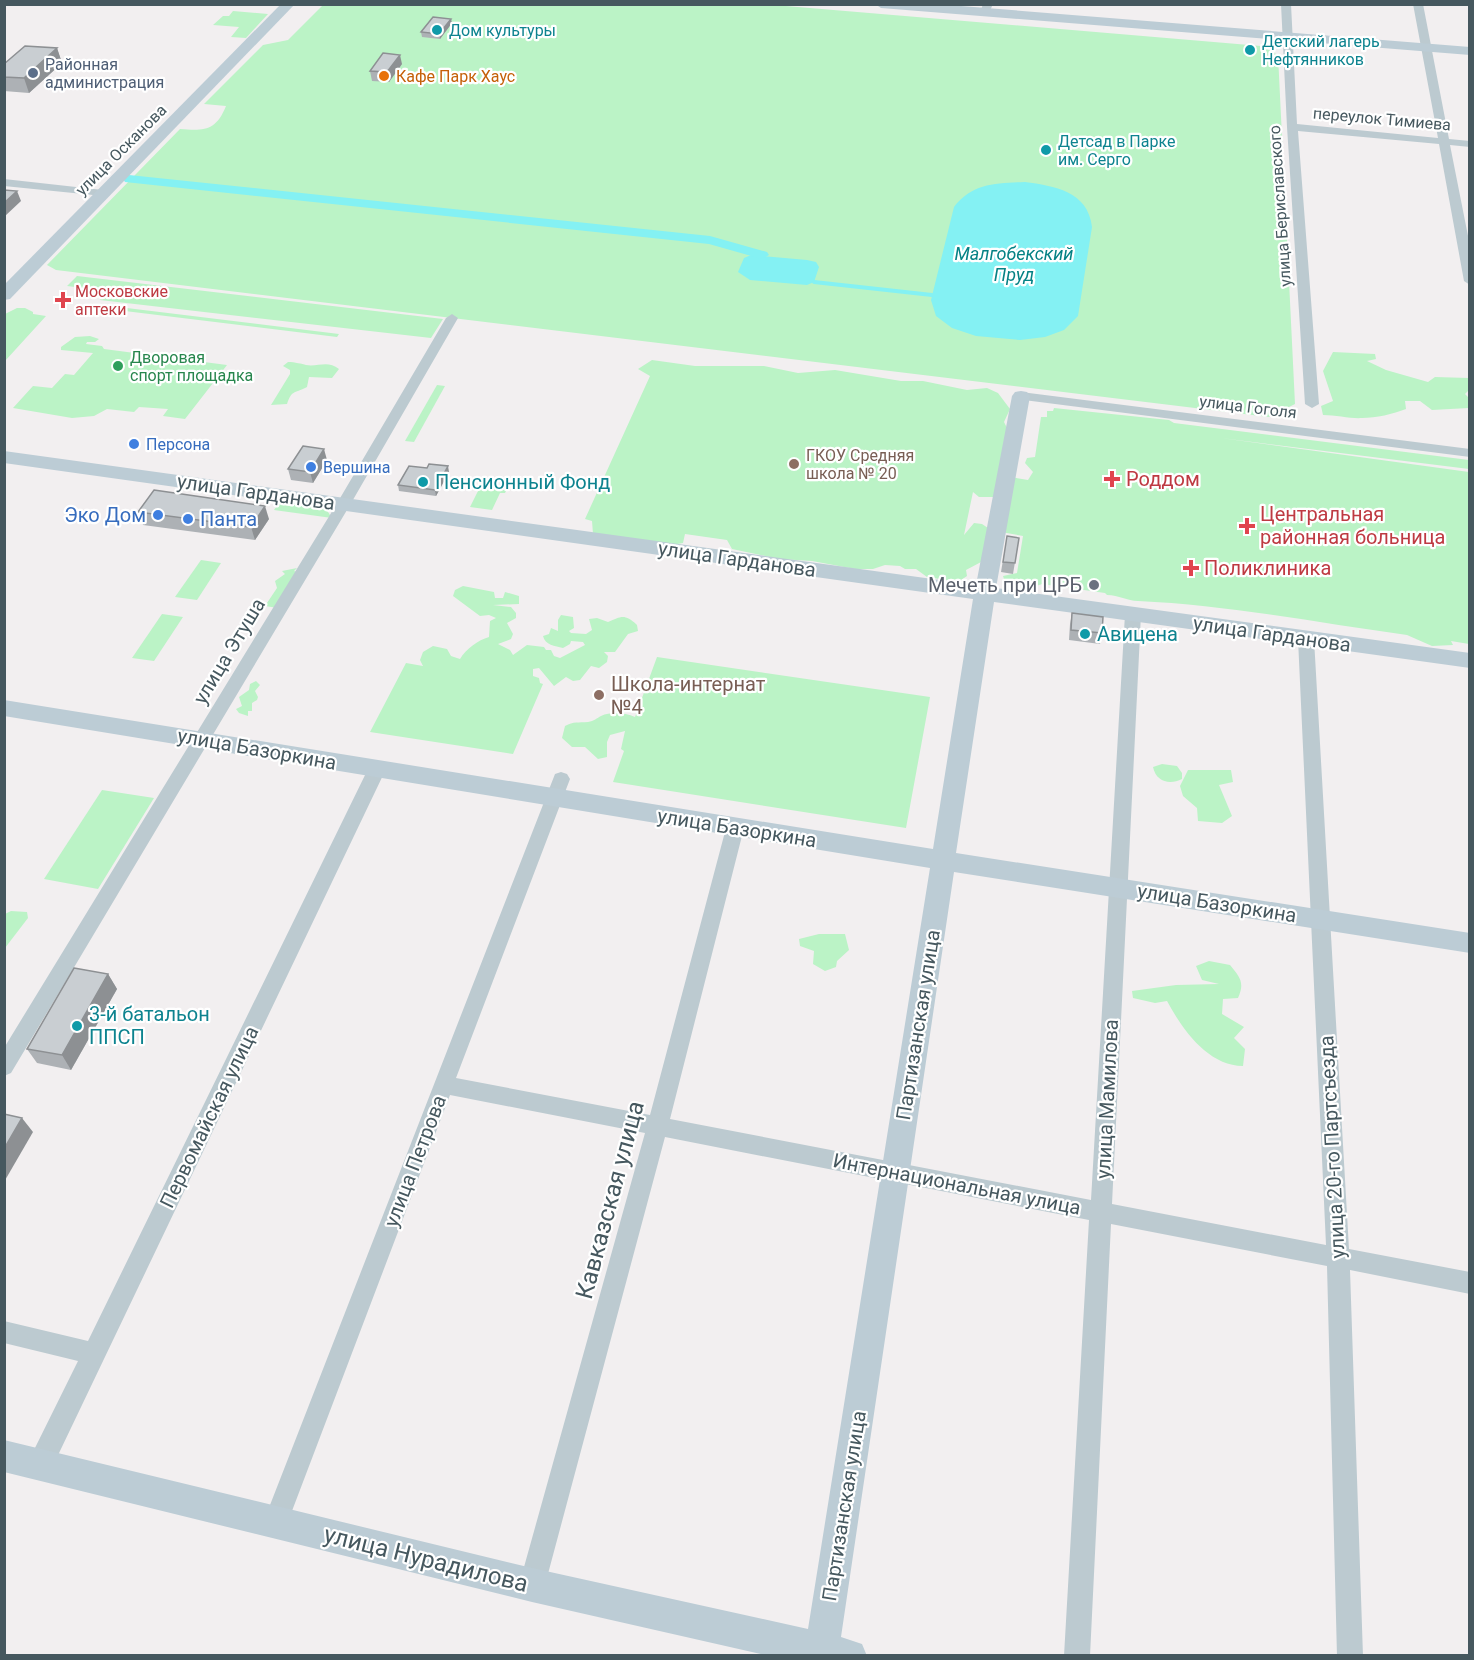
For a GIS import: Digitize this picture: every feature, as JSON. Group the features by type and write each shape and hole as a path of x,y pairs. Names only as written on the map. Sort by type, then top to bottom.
{"street":[{"name":"улица Осканова","path":"4,295 289,4"},
{"path":"881,4 987,9 1287,38 1470,51"},
{"name":"улица Бериславского","path":"1286,4 1311,409 1304,432"},
{"path":"1418,4 1470,281"},
{"name":"переулок Тимиева","path":"1292,127 1470,144"},
{"path":"4,182 103,193"},
{"name":"улица Этуша","path":"4,1067 344,505 452,318"},
{"name":"улица Гоголя","path":"1021,396 1470,453"},
{"name":"Партизанская улица","path":"831,1653 895,1172 985,593 1021,396"},
{"name":"улица Гарданова","path":"4,458 1470,661"},
{"name":"улица Мамилова","path":"1077,1656 1133,614"},
{"name":"улица 20-го Партсъезда","path":"1306,639 1338,1258 1350,1656"},
{"name":"улица Базоркина","path":"4,708 377,769 557,789 735,828 1470,944"},
{"name":"Первомайская улица","path":"40,1465 377,769"},
{"name":"улица Петрова","path":"274,1523 557,789"},
{"name":"Кавказская улица","path":"532,1585 658,1126 735,828"},
{"name":"Интернациональная улица","path":"444,1085 1470,1283"},
{"path":"4,1332 95,1354"},
{"name":"улица Нурадилова","path":"4,1456 532,1585 831,1653"}],"green space":[{"path":"323,5 774,5 1261,46 1278,55 1295,404 1269,417 56,270 47,265 180,129 208,128 218,120 226,106 204,104 263,45 288,40"},
{"path":"233,11 268,14 246,38 231,37 239,27 213,25 223,16 229,16"},
{"path":"77,276 443,319 431,338 100,300 107,291 67,286"},
{"path":"94,304 339,334 337,337 92,307"},
{"path":"17,308 25,308 33,314 46,316 5,361 5,314"},
{"path":"90,336 99,339 86,344 102,346 104,349 227,365 185,419 163,416 168,409 139,407 134,412 107,409 94,416 72,418 13,408 33,386 52,388 65,374 74,375 93,353 61,350 61,347 75,337"},
{"path":"1333,352 1375,354 1376,359 1367,361 1386,370 1428,382 1435,377 1469,378 1469,390 1465,394 1469,398 1469,408 1432,410 1420,401 1405,401 1406,409 1379,416 1358,418 1323,415 1321,406 1333,401 1323,371"},
{"name":"ГКОУ Средняя школа № 20","path":"652,360 695,366 764,366 798,373 835,370 901,381 923,381 967,390 987,388 998,393 1010,409 1004,422 1007,428 995,497 979,497 973,492 964,535 974,523 988,528 983,561 966,570 967,576 958,582 927,577 916,569 905,569 900,566 885,565 873,569 855,569 812,561 780,559 732,549 727,540 685,534 683,543 672,545 593,534 592,521 585,519 650,376 638,369"},
{"path":"288,362 310,365 327,364 339,369 332,378 309,377 307,387 292,394 287,404 271,405 290,374 290,370 283,366"},
{"path":"437,385 445,386 414,442 405,441"},
{"name":"Центральная районная больница","path":"1054,408 1169,420 1174,423 1469,460 1469,469 1221,438 1469,472 1469,644 1451,641 1453,645 1432,646 1407,635 1239,610 1134,601 1105,593 1042,584 1032,585 1004,579 1003,576 1017,573 1023,536 1001,532 1011,477 1028,480 1033,472 1025,463 1027,458 1035,457 1041,417 1047,417 1047,411 1053,411"},
{"path":"481,485 507,489 505,493 500,493 492,510 470,507"},
{"path":"279,503 326,509 332,518 274,510"},
{"path":"201,560 221,563 197,600 175,597"},
{"path":"297,568 278,608 265,606 277,588 275,581 285,574 282,571"},
{"path":"463,586 494,592 495,598 503,598 505,592 519,596 519,604 493,605 511,607 516,613 516,618 507,623 513,634 511,639 498,644 510,650 513,655 527,645 544,647 560,658 585,645 583,642 571,641 563,648 546,641 543,636 549,634 551,628 558,631 558,620 561,615 573,617 574,628 569,631 571,633 586,634 592,630 589,619 597,618 608,622 622,617 637,625 638,631 628,634 615,652 604,652 608,656 607,662 599,668 591,666 580,680 573,681 566,677 554,686 539,668 533,669 533,676 539,678 540,683 543,684 513,754 370,732 406,663 423,666 420,660 423,652 433,646 447,649 451,656 460,659 473,645 489,637 490,621 496,618 489,615 480,616 453,596 455,590"},
{"path":"162,614 183,617 154,661 132,658"},
{"path":"657,657 930,697 906,828 613,782 624,751 621,749 625,731 610,735 607,742 607,757 598,759 585,747 572,747 562,738 565,726 590,722 610,713 635,717"},
{"path":"256,681 260,685 255,691 258,697 252,703 252,711 248,711 248,716 239,713 236,709 242,706 239,697 249,690 250,684"},
{"path":"1162,764 1177,766 1182,773 1182,779 1168,782 1160,779 1153,767"},
{"path":"1188,770 1231,770 1233,782 1219,785 1232,816 1222,823 1198,821 1197,808 1183,796 1180,786"},
{"path":"102,790 154,798 98,889 44,879"},
{"path":"11,911 27,912 28,918 5,948 5,914"},
{"path":"819,934 845,934 849,950 837,961 836,967 825,971 813,964 814,951 800,946 799,939"},
{"path":"1209,961 1230,965 1240,980 1241,988 1238,998 1223,999 1222,1014 1244,1027 1234,1038 1245,1049 1243,1066 1218,1060 1208,1053 1188,1034 1167,1001 1155,1003 1133,998 1132,991 1176,985 1219,984 1202,980 1196,966"}],"water":[{"name":"Малгобекский Пруд","path":"1025,182 1068,192 1084,205 1089,215 1092,227 1078,316 1064,330 1045,337 1020,340 976,336 952,328 936,316 931,300 954,207 961,199 977,189 995,184"},
{"path":"751,255 807,260 816,262 819,267 814,282 807,285 750,280 738,272 744,258"}],"building":[{"path":"433,17 451,19 439,34 421,32"},
{"path":"25,46 57,48 24,78 4,77 4,64"},
{"path":"383,53 400,55 387,72 370,71"},
{"path":"4,190 17,191 4,203"},
{"path":"303,446 324,449 310,472 288,469"},
{"name":"Пенсионный Фонд","path":"429,464 448,466 435,490 398,485 409,466 427,468"},
{"path":"154,490 265,506 251,527 138,512"},
{"path":"1007,536 1019,538 1015,563 1003,562"},
{"path":"1072,613 1103,617 1102,633 1071,630"},
{"path":"74,968 108,974 62,1055 27,1049"},
{"path":"4,1114 22,1118 4,1149"}],"waterway":[{"path":"129,179 710,240 762,255"},
{"path":"814,282 932,295"}],"place":[{"name":"Дом культуры","path":"437,30"},
{"name":"Детский лагерь Нефтянников","path":"1250,50"},
{"name":"Районная администрация","path":"33,73"},
{"name":"Кафе Парк Хаус","path":"384,76"},
{"name":"Детсад в Парке им. Серго","path":"1046,150"},
{"name":"Московские аптеки","path":"63,300"},
{"name":"Дворовая спорт площадка","path":"118,366"},
{"name":"Персона","path":"134,444"},
{"name":"ГКОУ Средняя школа № 20","path":"794,464"},
{"name":"Вершина","path":"311,467"},
{"name":"Роддом","path":"1112,479"},
{"name":"Пенсионный Фонд","path":"423,482"},
{"name":"Эко Дом","path":"158,515"},
{"name":"Панта","path":"188,519"},
{"name":"Центральная районная больница","path":"1247,526"},
{"name":"Поликлиника","path":"1191,568"},
{"name":"Мечеть при ЦРБ","path":"1094,585"},
{"name":"Авицена","path":"1085,634"},
{"name":"Школа-интернат №4","path":"599,695"},
{"name":"3-й батальон ППСП","path":"77,1026"}]}
